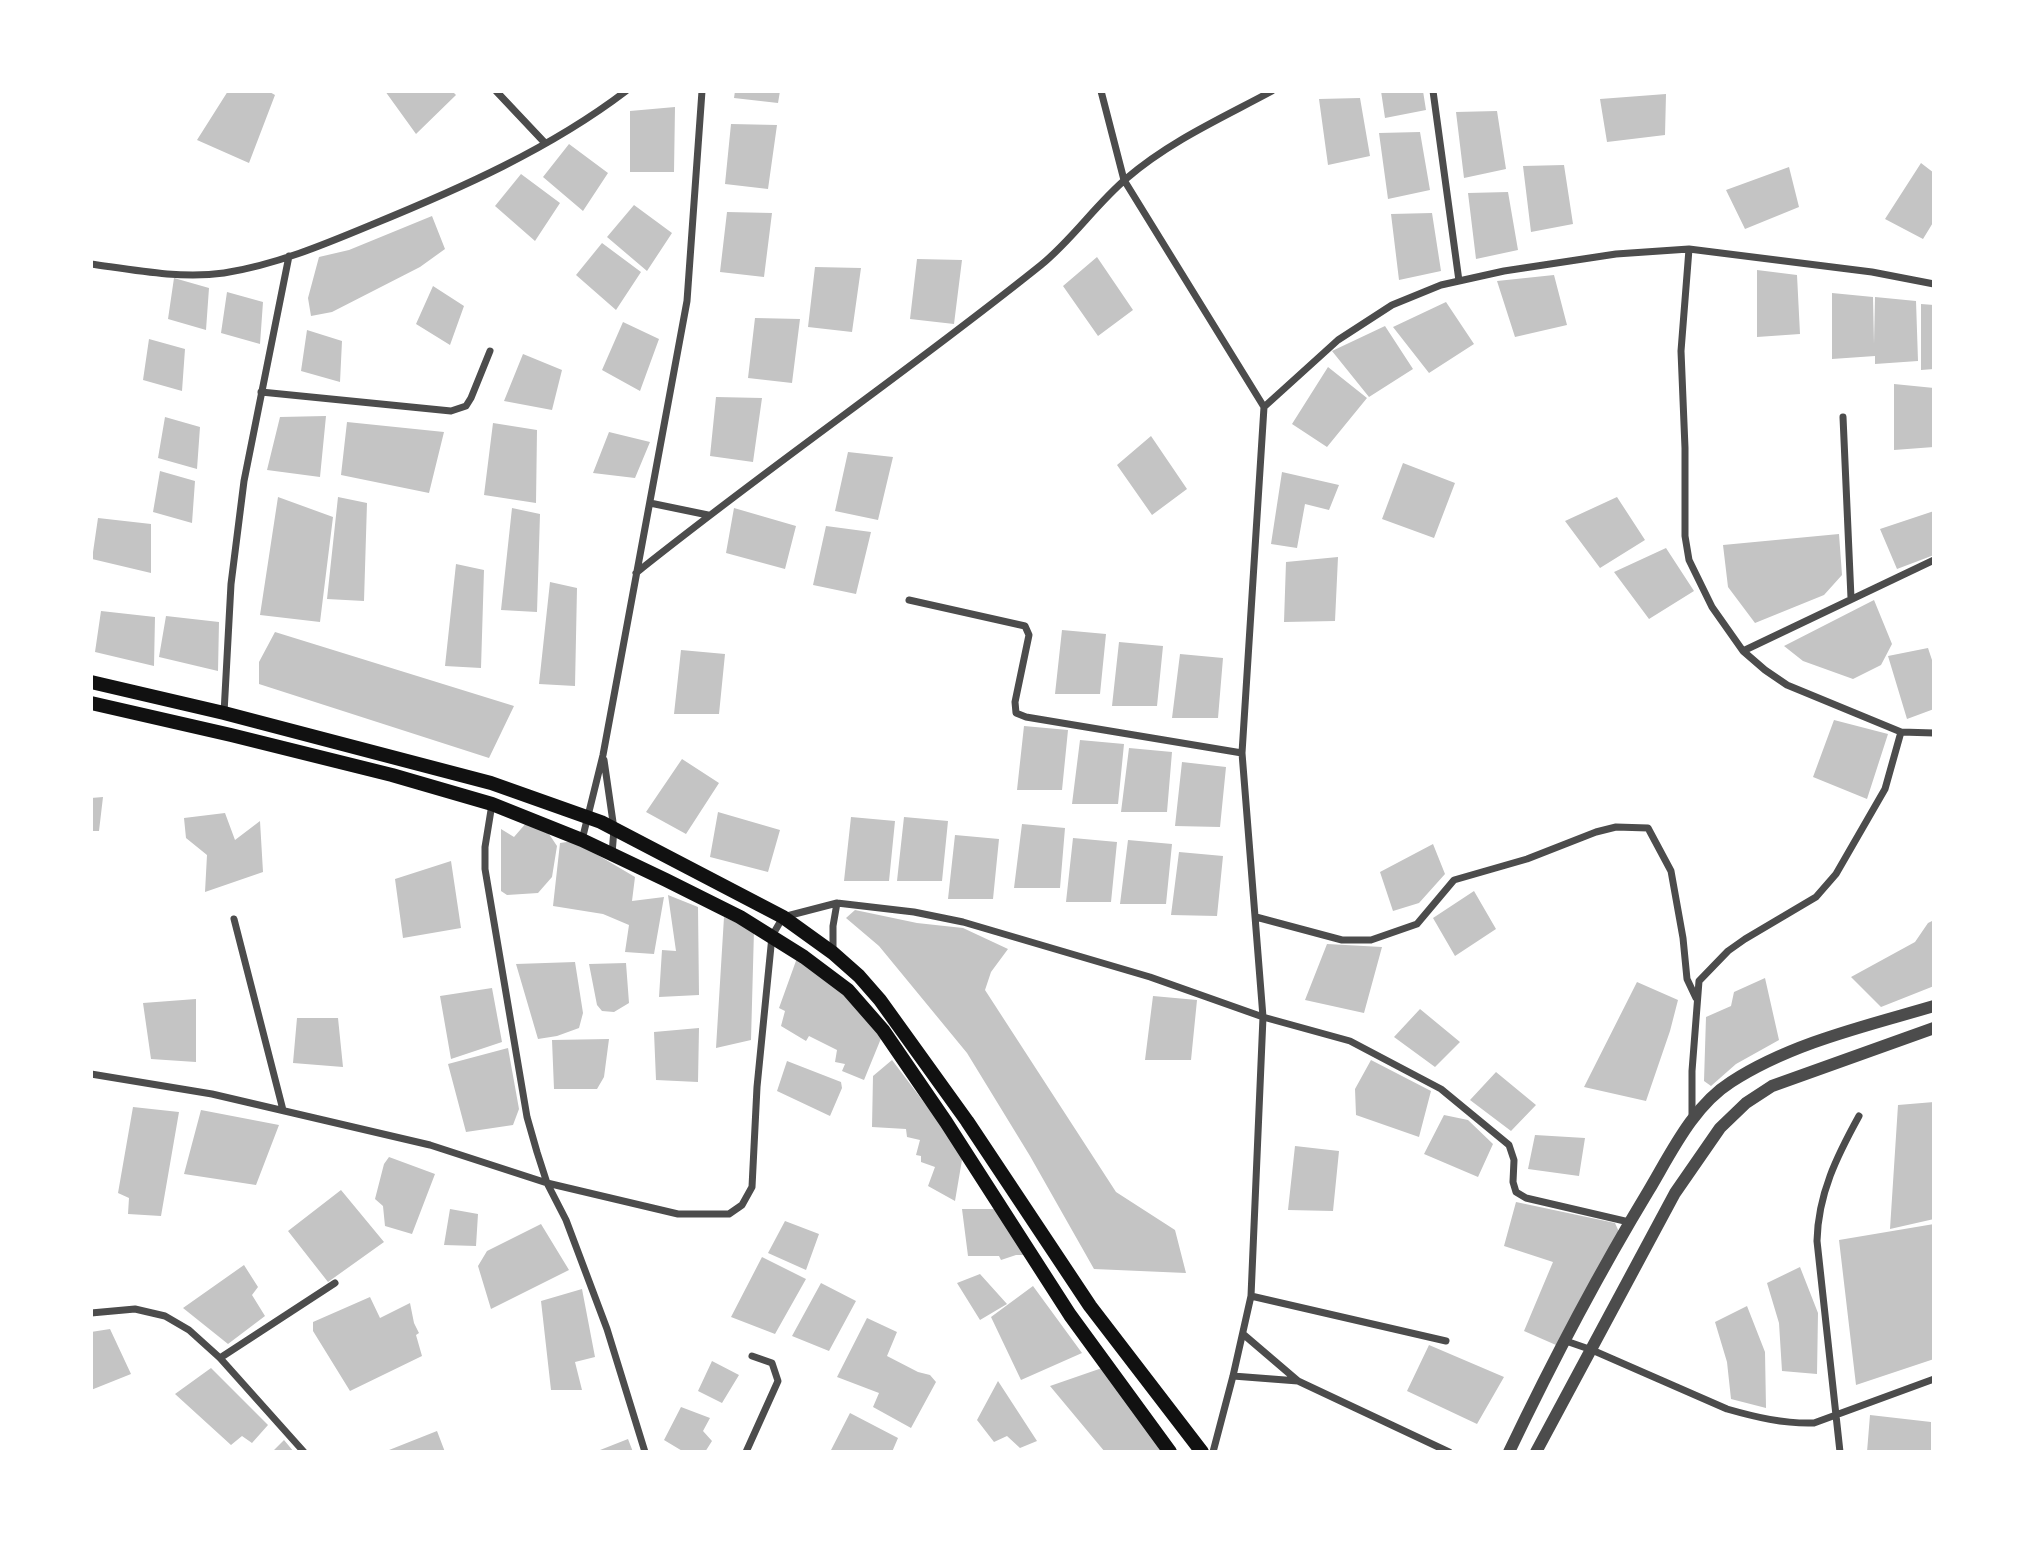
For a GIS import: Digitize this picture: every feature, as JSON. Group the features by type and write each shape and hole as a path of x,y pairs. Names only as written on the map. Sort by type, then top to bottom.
{"main road":[{"path":"91,682 224,713 491,783 586,816 783,917 833,953 873,992 919,1052 1090,1306 1202,1452"},
{"path":"91,703 230,734 392,775 492,804 612,854 740,917 772,936 848,990 883,1030 946,1122 1070,1315 1171,1452"}],"street":[{"path":"496,91 545,144"},
{"path":"91,264 185,275 222,273 324,245 413,208 545,144 626,91"},
{"path":"582,840 603,755 687,301 702,91"},
{"path":"1101,91 1124,180 1264,407 1242,753 1263,1017 1251,1296 1213,1452"},
{"path":"636,573 708,515 1044,263 1124,180 1159,151 1272,91"},
{"path":"1433,91 1459,281"},
{"path":"1264,407 1338,340 1392,305 1441,285 1578,259 1689,249 1872,272 1934,284"},
{"path":"1689,249 1681,351 1685,536 1689,560 1712,607 1743,651 1787,685 1901,732 1934,733"},
{"path":"224,713 231,584 244,481 289,256"},
{"path":"261,392 451,411 466,406 490,351"},
{"path":"1843,417 1851,598"},
{"path":"650,503 708,515"},
{"path":"1743,651 1934,560"},
{"path":"909,600 1025,626 1029,635 1015,702 1016,713 1026,717 1242,753"},
{"path":"1692,1122 1696,998 1699,981 1728,951 1816,897 1836,874 1885,789 1901,732"},
{"path":"603,755 614,829 612,854"},
{"path":"492,804 485,847 485,869 527,1117 547,1183 566,1220 607,1329 645,1452"},
{"path":"1256,918 1342,940 1371,940 1417,924 1454,880 1527,859 1596,832 1616,827 1648,828 1671,871 1683,938 1686,979 1696,998"},
{"path":"833,953 833,926 837,903"},
{"path":"91,1074 212,1094 430,1145 547,1183 678,1214 729,1214 743,1205 752,1187 757,1087 772,936 783,917 837,903 915,912 963,922 1150,977 1263,1017 1350,1041 1441,1089 1509,1145 1514,1160 1513,1182 1516,1192 1526,1198 1629,1222"},
{"path":"234,919 283,1110"},
{"path":"1509,1452 1563,1340 1629,1222 1704,1106 1729,1083 1762,1064 1795,1050 1934,1006"},
{"path":"1536,1452 1675,1193 1720,1128 1772,1086 1934,1028"},
{"path":"1840,1452 1817,1241 1818,1215 1825,1187 1859,1116"},
{"path":"220,1358 335,1283"},
{"path":"1251,1296 1446,1341"},
{"path":"91,1313 135,1309 165,1316 189,1330 220,1358 303,1452"},
{"path":"1243,1334 1298,1381 1449,1452"},
{"path":"1563,1340 1727,1409 1748,1416 1796,1423 1814,1423 1934,1379"},
{"path":"746,1452 778,1381 772,1363 752,1356"},
{"path":"1233,1376 1298,1381"}],"building":[{"path":"228,91 268,91 275,95 249,163 197,140"},
{"path":"385,91 452,91 456,95 416,134"},
{"path":"735,91 780,91 778,103 734,98"},
{"path":"1381,91 1423,91 1426,110 1385,118"},
{"path":"1666,94 1665,135 1607,142 1600,99"},
{"path":"1360,98 1370,156 1328,165 1319,99"},
{"path":"675,107 674,172 630,172 630,111"},
{"path":"1497,111 1506,169 1464,178 1456,112"},
{"path":"731,124 777,125 768,189 725,184"},
{"path":"1420,132 1430,190 1388,199 1379,133"},
{"path":"569,144 608,173 583,211 543,177"},
{"path":"1921,163 1934,173 1934,221 1923,239 1885,219"},
{"path":"1564,165 1573,224 1531,232 1523,166"},
{"path":"1789,167 1799,207 1745,229 1726,190"},
{"path":"521,174 560,203 535,241 495,206"},
{"path":"1508,192 1518,250 1476,259 1468,193"},
{"path":"634,205 672,233 647,271 607,237"},
{"path":"727,212 772,213 764,277 720,272"},
{"path":"1432,213 1441,271 1399,280 1391,214"},
{"path":"432,216 445,249 420,267 332,312 311,316 308,298 319,257 349,250"},
{"path":"602,243 641,272 616,310 576,275"},
{"path":"1097,257 1133,310 1098,336 1063,286"},
{"path":"917,259 962,260 954,324 910,319"},
{"path":"815,267 861,268 852,332 808,327"},
{"path":"1757,270 1797,275 1800,334 1757,337"},
{"path":"1554,275 1567,325 1515,337 1497,281"},
{"path":"174,278 209,288 206,330 168,319"},
{"path":"433,286 464,306 450,345 416,324"},
{"path":"227,292 263,302 260,344 221,333"},
{"path":"1832,293 1873,297 1874,344 1875,297 1916,301 1918,361 1875,364 1875,356 1832,359"},
{"path":"1446,302 1474,344 1429,373 1393,327"},
{"path":"1921,304 1934,305 1934,369 1921,370"},
{"path":"755,318 800,319 792,383 748,378"},
{"path":"623,322 659,339 640,391 602,370"},
{"path":"1385,326 1413,369 1369,397 1332,351"},
{"path":"307,330 342,341 340,382 301,371"},
{"path":"149,339 185,349 182,391 143,380"},
{"path":"523,354 562,370 552,410 504,401"},
{"path":"1328,367 1367,398 1327,447 1292,424"},
{"path":"1894,384 1934,388 1934,447 1894,450"},
{"path":"716,397 762,398 753,462 710,456"},
{"path":"326,416 320,477 267,470 280,417"},
{"path":"165,417 200,427 197,469 158,458"},
{"path":"347,422 444,432 429,493 341,475"},
{"path":"493,423 537,430 536,503 484,495"},
{"path":"609,432 650,442 635,478 593,473"},
{"path":"1151,436 1187,489 1152,515 1117,465"},
{"path":"848,452 893,457 878,520 835,511"},
{"path":"1403,463 1455,483 1434,538 1382,519"},
{"path":"160,471 195,481 192,523 153,512"},
{"path":"1282,472 1339,485 1329,510 1305,504 1297,548 1271,544"},
{"path":"278,497 333,517 320,622 260,615"},
{"path":"338,497 367,503 364,601 327,599"},
{"path":"1617,497 1645,540 1600,568 1565,521"},
{"path":"512,508 540,514 537,612 501,610"},
{"path":"734,508 796,526 785,569 726,553"},
{"path":"1934,511 1934,555 1897,569 1880,529"},
{"path":"98,518 151,524 151,573 92,559"},
{"path":"826,526 871,532 856,594 813,585"},
{"path":"1839,534 1842,575 1824,595 1755,623 1728,587 1723,545"},
{"path":"1666,548 1694,591 1649,619 1614,572"},
{"path":"1338,557 1335,621 1284,622 1286,562"},
{"path":"456,564 484,570 481,668 445,666"},
{"path":"550,582 577,588 575,686 539,684"},
{"path":"1874,600 1892,644 1881,665 1853,679 1803,661 1784,646"},
{"path":"101,611 155,617 154,666 95,652"},
{"path":"166,616 219,622 218,671 159,657"},
{"path":"1062,630 1106,634 1100,694 1055,694"},
{"path":"275,632 514,706 489,758 259,684 259,662"},
{"path":"1119,642 1163,646 1157,706 1112,706"},
{"path":"1928,648 1934,666 1934,709 1907,719 1888,656"},
{"path":"681,650 725,654 719,714 674,714"},
{"path":"1180,654 1223,658 1218,718 1172,718"},
{"path":"1834,720 1888,734 1867,799 1813,777"},
{"path":"1024,726 1068,730 1062,790 1017,790"},
{"path":"1080,740 1124,744 1118,804 1072,804"},
{"path":"1129,748 1172,752 1167,812 1121,812"},
{"path":"682,759 719,783 686,834 646,812"},
{"path":"1182,762 1226,767 1220,827 1175,826"},
{"path":"103,797 99,831 91,831 91,798"},
{"path":"718,812 780,830 768,872 710,857"},
{"path":"225,813 235,840 260,821 263,872 205,892 207,855 186,838 184,818"},
{"path":"851,817 895,821 889,881 844,881"},
{"path":"904,817 948,821 942,881 897,881"},
{"path":"527,822 547,831 557,846 552,877 538,893 507,895 501,891 501,829 514,837"},
{"path":"1022,824 1065,828 1060,888 1014,888"},
{"path":"955,835 999,839 993,899 948,899"},
{"path":"1073,838 1117,842 1111,902 1066,902"},
{"path":"1128,840 1172,844 1166,904 1120,904"},
{"path":"574,841 635,877 632,901 664,897 654,954 625,952 629,925 603,914 553,906 560,843"},
{"path":"1433,844 1445,874 1419,903 1393,911 1380,872"},
{"path":"1179,852 1223,856 1217,916 1171,915"},
{"path":"451,861 461,928 403,938 395,879"},
{"path":"1474,891 1496,929 1455,956 1433,918"},
{"path":"668,895 698,907 699,995 659,997 662,950 676,951"},
{"path":"855,910 917,923 963,928 1008,949 991,972 985,990 1116,1192 1175,1230 1186,1273 1094,1269 1030,1156 967,1053 879,946 846,918"},
{"path":"724,917 754,930 751,1040 716,1048"},
{"path":"1934,920 1934,986 1881,1007 1851,977 1915,942 1928,923"},
{"path":"1327,944 1382,947 1364,1013 1305,1000"},
{"path":"797,958 832,981 882,1036 864,1080 842,1071 845,1064 835,1062 837,1050 809,1036 806,1041 781,1026 785,1011 779,1008"},
{"path":"575,962 583,1013 579,1028 538,1039 516,964"},
{"path":"626,963 629,1003 614,1012 602,1011 597,1005 589,964"},
{"path":"1765,978 1779,1040 1736,1064 1711,1086 1704,1081 1706,1017 1731,1006 1734,992"},
{"path":"1637,982 1678,1000 1646,1101 1584,1087"},
{"path":"492,988 502,1042 451,1059 440,996"},
{"path":"1153,996 1197,1000 1191,1060 1145,1060"},
{"path":"196,999 196,1062 151,1059 143,1003"},
{"path":"1420,1009 1460,1042 1435,1067 1394,1037"},
{"path":"297,1018 338,1018 343,1067 293,1063"},
{"path":"699,1028 698,1082 656,1080 654,1032"},
{"path":"609,1039 604,1077 597,1089 554,1089 552,1040"},
{"path":"508,1048 519,1109 513,1125 466,1132 448,1064"},
{"path":"892,1060 963,1154 955,1201 928,1186 935,1167 921,1162 921,1156 916,1155 920,1140 907,1137 906,1129 872,1127 873,1076"},
{"path":"1371,1060 1431,1091 1419,1137 1356,1115 1355,1089"},
{"path":"787,1061 841,1082 842,1088 830,1116 777,1091"},
{"path":"1496,1072 1536,1105 1511,1131 1470,1100"},
{"path":"1934,1102 1934,1219 1890,1229 1898,1105"},
{"path":"133,1107 179,1112 161,1216 128,1214 129,1198 118,1193"},
{"path":"201,1110 279,1125 256,1185 184,1174"},
{"path":"1444,1115 1468,1120 1493,1144 1478,1177 1424,1154"},
{"path":"1535,1135 1585,1138 1579,1176 1528,1169"},
{"path":"1295,1146 1339,1151 1333,1211 1288,1210"},
{"path":"389,1157 435,1174 412,1234 385,1226 383,1206 375,1199 384,1164"},
{"path":"341,1190 384,1242 328,1282 288,1231"},
{"path":"1516,1202 1615,1223 1619,1232 1556,1345 1524,1331 1553,1262 1504,1246"},
{"path":"450,1209 478,1214 476,1246 444,1245"},
{"path":"962,1209 998,1209 1025,1255 1001,1260 999,1256 968,1256"},
{"path":"785,1221 819,1234 806,1270 768,1253"},
{"path":"541,1224 569,1270 491,1309 478,1266 487,1251"},
{"path":"1934,1224 1934,1359 1856,1385 1839,1240"},
{"path":"762,1257 806,1279 775,1334 731,1317"},
{"path":"244,1265 258,1287 252,1295 265,1316 228,1344 183,1308"},
{"path":"1800,1267 1818,1313 1817,1374 1782,1371 1779,1323 1767,1283"},
{"path":"980,1274 1007,1304 980,1320 957,1283"},
{"path":"821,1283 856,1301 829,1351 792,1336"},
{"path":"1033,1286 1082,1353 1021,1380 991,1317"},
{"path":"582,1289 595,1357 575,1362 582,1390 551,1390 541,1301"},
{"path":"370,1297 380,1318 410,1303 419,1333 416,1335 422,1356 350,1391 313,1331 313,1322"},
{"path":"1747,1306 1765,1352 1766,1408 1731,1399 1727,1362 1715,1322"},
{"path":"867,1318 897,1332 887,1356 918,1372 930,1375 936,1382 911,1428 873,1407 879,1393 837,1377"},
{"path":"110,1329 131,1374 91,1390 91,1332"},
{"path":"1429,1345 1504,1377 1477,1424 1407,1391"},
{"path":"712,1361 739,1375 722,1403 698,1391"},
{"path":"211,1368 268,1425 252,1443 242,1436 231,1445 175,1394"},
{"path":"1102,1368 1164,1452 1105,1452 1050,1386"},
{"path":"998,1381 1037,1441 1020,1448 1007,1436 994,1442 977,1420"},
{"path":"681,1407 710,1418 703,1431 712,1441 705,1452 684,1452 664,1440"},
{"path":"850,1413 898,1438 892,1452 830,1452"},
{"path":"1870,1415 1931,1422 1931,1452 1867,1452"},
{"path":"437,1431 445,1452 384,1452"},
{"path":"628,1439 633,1452 595,1452"},
{"path":"284,1440 294,1452 272,1452"}]}
